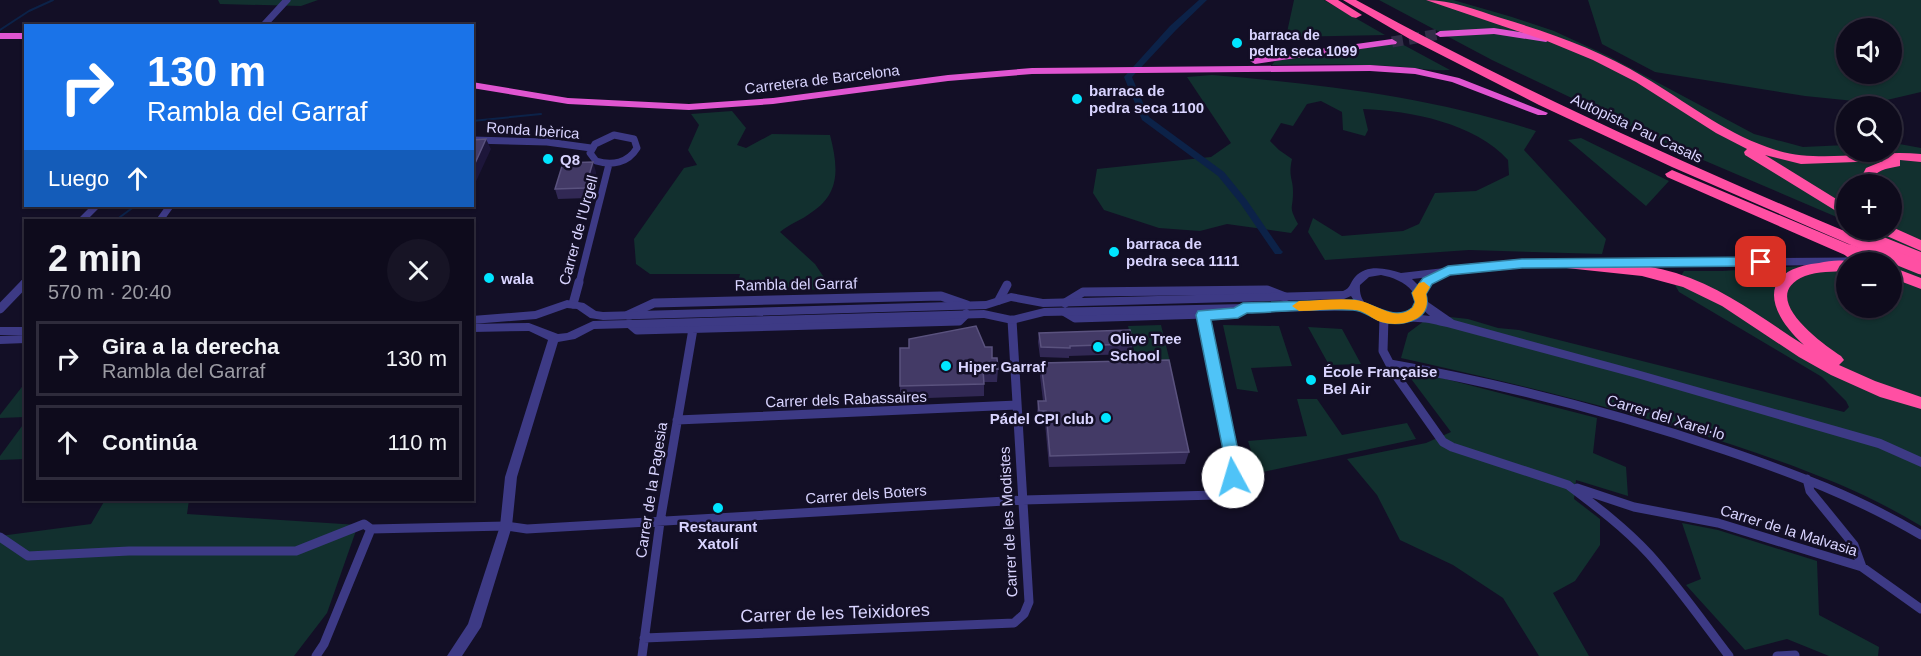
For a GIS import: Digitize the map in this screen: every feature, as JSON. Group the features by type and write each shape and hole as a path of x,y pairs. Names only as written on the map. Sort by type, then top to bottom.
{"highway":[{"path":"1330,0 1542,113 1836,253"},
{"name":"Autopista Pau Casals","path":"1348,0 1472,67 1597,128 1765,204 1857,252"},
{"name":"Autopista Pau Casals","path":"1364,0 1542,92 1681,157 1836,223"},
{"path":"1431,0 1540,34 1580,50 1621,69 1749,144 1785,157 1823,160 1887,156 1921,158"},
{"path":"1440,34 1504,31 1539,37 1580,50"},
{"path":"0,36 24,36"},
{"path":"1176,68 1252,61 1392,42"},
{"path":"1176,68 1360,68 1415,71 1470,84 1542,113"},
{"name":"Carretera de Barcelona","path":"474,85 568,101 689,107 773,101 948,78 1021,72 1176,68"},
{"path":"1666,95 1784,174 1836,205"},
{"path":"1867,174 1884,164 1921,164"},
{"path":"1902,229 1921,241"},
{"path":"1902,238 1921,246"},
{"path":"1877,240 1921,259"},
{"path":"1836,262 1797,273 1784,284 1780,299 1789,321 1804,338 1826,355 1857,372 1921,393"},
{"path":"1562,263 1668,275 1689,283 1715,295 1790,344 1848,377 1884,392 1921,403"},
{"name":"Autopista Pau Casals","path":"1902,265 1921,268"},
{"path":"1902,274 1921,282"}],"street":[{"path":"265,24 286,0"},
{"path":"614,135 634,139 637,148 635,153 624,161 609,164 596,161 590,153 591,148 600,140 614,135"},
{"name":"Ronda Ibèrica","path":"474,140 538,141 591,148"},
{"name":"Carrer de l'Urgell","path":"573,304 609,164"},
{"path":"83,219 95,207"},
{"path":"1400,277 1522,263 1836,259"},
{"path":"1902,259 1921,259"},
{"path":"1408,318 1418,311 1420,297 1428,281 1448,271"},
{"path":"1359,306 1355,290 1359,279 1367,274 1383,272 1400,277 1413,285 1420,297 1450,323"},
{"path":"0,309 24,283"},
{"path":"1355,290 1344,295 1065,307 1017,318 1000,317 995,312 998,301 1005,297 1065,307 1359,306 1384,318 1408,318 1450,323 1609,365 1870,440 1921,462"},
{"name":"Rambla del Garraf","path":"573,304 594,315 629,320 654,303 941,296 967,310"},
{"path":"1017,318 1026,310 1019,299"},
{"name":"Rambla del Garraf","path":"629,320 636,330 959,321 967,310 998,301"},
{"path":"474,320 508,318 573,304"},
{"path":"1065,307 1075,318 1238,313 1243,308"},
{"path":"582,329 587,320 585,310"},
{"name":"Rambla del Garraf","path":"554,338 568,337 593,325 629,320 967,310 1000,317"},
{"path":"541,329 542,319 549,311"},
{"name":"Carrer dels Boters","path":"0,537 28,556 129,551 296,551 364,524 371,529 506,526 527,529 1023,500 1217,495 1226,489 1233,477 1233,460 1203,315"},
{"name":"Carrer de les Modistes","path":"1017,318 1017,405 1029,602 1024,614"},
{"path":"1384,318 1383,351 1390,364"},
{"path":"454,656 474,627 506,526 511,477 554,338 547,336 541,329 530,327 474,328"},
{"name":"Carrer de la Pagesia","path":"642,656 660,522 693,329"},
{"name":"Carrer del Xarel·lo","path":"1390,364 1503,386 1647,424 1857,498 1921,535"},
{"name":"Carrer de la Malvasia","path":"1390,364 1443,442 1452,447 1634,507 1719,523 1862,567 1921,609"},
{"name":"Carrer dels Rabassaires","path":"677,420 1017,405"},
{"path":"1808,479 1810,491 1854,545 1862,567"},
{"path":"1568,485 1636,541 1675,586 1729,656"},
{"path":"316,656 324,644 371,529"},
{"name":"Carrer de les Teixidores","path":"644,638 1014,623 1024,614"},
{"path":"1777,656 1795,655"}],"green space":[{"path":"218,0 318,0 301,6 220,4"},
{"path":"1294,0 1324,0 1385,35 1286,37"},
{"path":"1379,0 1453,0 1554,31 1608,56 1754,134 1803,147 1836,145 1836,162 1902,162 1902,145 1921,148 1921,526 1853,490 1733,445 1568,397 1401,358 1408,333 1432,315 1468,319 1844,412 1849,407 1846,401 1822,377 1679,292 1675,285 1684,271 1722,271 1836,263 1836,318 1902,318 1902,252 1853,252 1859,248 1859,240 1902,240 1902,174 1836,174 1836,217 1689,154 1492,60"},
{"path":"1588,0 1921,0 1921,92 1902,96 1836,96 1836,99 1655,72 1602,44"},
{"path":"1400,43 1450,70 1397,66 1272,65 1275,61"},
{"path":"1212,75 1376,94 1456,109 1536,131 1524,150 1606,239 1602,254 1469,250 1325,260 1308,232 1313,218 1342,236 1403,231 1419,224 1435,193 1476,191 1509,175 1508,160 1494,147 1460,128 1421,116 1363,109 1368,130 1365,136 1343,130 1342,112 1321,101 1307,104 1293,126 1281,123 1270,141 1292,159 1290,170 1293,192 1292,208 1298,224 1291,233 1227,224 1200,231 1159,228 1104,210 1093,193 1097,169 1211,157 1231,143 1187,77"},
{"path":"732,111 746,128 737,145 746,148 772,134 830,135 835,157 833,187 821,205 780,232 815,264 827,282 822,290 737,286 740,274 650,274 636,264 634,239 684,168 697,165 688,150 699,125 691,114"},
{"path":"1581,138 1669,181 1646,206 1568,140"},
{"path":"1161,325 1171,366 1138,367 1128,326"},
{"path":"1223,325 1279,326 1292,366 1251,368 1258,392 1237,389"},
{"path":"1308,327 1342,329 1361,364 1329,365"},
{"path":"1403,368 1597,418 1593,453 1626,467 1628,496 1576,480 1574,499 1600,519 1600,545 1575,581 1553,593 1589,656 1539,656 1503,598 1453,565 1400,540 1377,495 1347,459 1426,443 1451,432"},
{"path":"24,384 24,417 0,418"},
{"path":"1297,399 1317,399 1342,435 1407,423 1416,439 1258,473 1248,441 1307,436"},
{"path":"24,423 24,459 0,460 0,456"},
{"path":"104,501 189,501 187,514 358,525 327,613 294,656 0,656 0,536 91,524"},
{"path":"1682,523 1718,530 1817,561 1819,615 1879,647 1878,656 1829,656 1787,639 1745,650 1686,585 1701,579"}],"building":[{"path":"486,139 474,166 474,140"},
{"path":"593,162 585,188 555,189 563,163"},
{"name":"Hiper Garraf","path":"976,326 985,347 992,347 992,358 997,358 998,369 983,370 984,384 900,386 900,348 909,348 909,339"},
{"path":"1130,330 1133,344 1070,346 1070,348 1041,347 1039,333"},
{"name":"Pádel CPI club","path":"1169,360 1189,452 1050,456 1046,411 1039,411 1038,401 1046,401 1041,363"}],"waterway":[{"path":"0,30 29,11 53,0"},
{"path":"1203,0 1173,28 1128,77 1145,118 1221,174 1243,201 1278,252"},
{"path":"474,121 541,114"},
{"path":"117,219 134,207"}],"tunnel":[{"path":"1392,42 1440,34"}],"slow traffic":[{"path":"1299,306 1363,306 1384,318 1404,318 1413,315 1419,309 1421,302 1419,293 1424,287"}],"place":[{"name":"barraca de pedra seca 1099","path":"1237,43"},
{"name":"barraca de pedra seca 1100","path":"1077,99"},
{"name":"Q8","path":"548,159"},
{"name":"barraca de pedra seca 1111","path":"1114,252"},
{"name":"wala","path":"489,278"},
{"name":"Olive Tree School","path":"1098,347"},
{"name":"Hiper Garraf","path":"946,366"},
{"name":"École Française Bel Air","path":"1311,380"},
{"name":"Pádel CPI club","path":"1106,418"},
{"name":"Restaurant Xatolí","path":"718,508"}],"route":[{"path":"1233,477 1233,460 1203,315 1238,313 1243,308 1354,305 1363,306 1384,318 1401,319 1418,311 1421,302 1419,293 1428,281 1448,271 1522,263 1761,262"}]}
